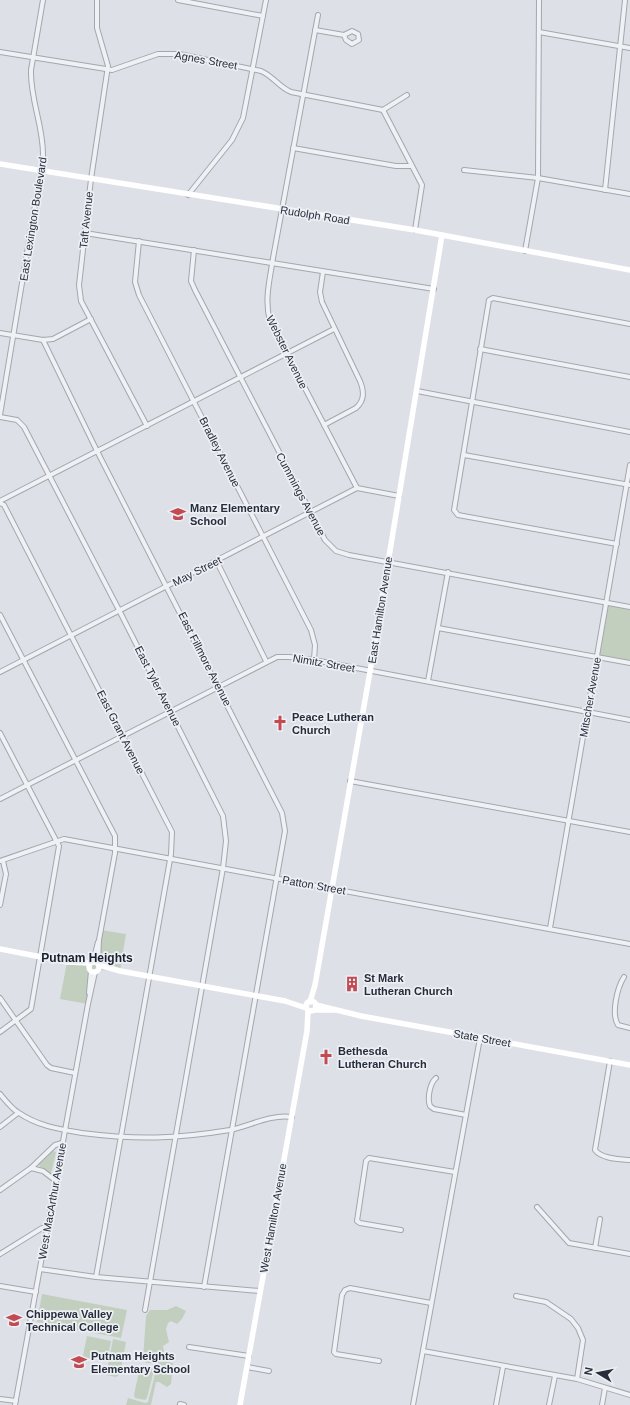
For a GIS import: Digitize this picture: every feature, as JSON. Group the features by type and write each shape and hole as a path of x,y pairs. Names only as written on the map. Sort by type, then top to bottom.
{"street":[{"name":"East Lexington Boulevard","path":"0,416 42,170 42,135 31,91 31,70 43,0"},
{"name":"Taft Avenue","path":"97,0 97,28 108,63 108,69 91,179 79,285 81,300 147,426"},
{"path":"178,0 263,16"},
{"path":"188,194 239,128 243,118 266,0"},
{"path":"525,251 538,178 539,0"},
{"path":"605,190 625,0"},
{"name":"Webster Avenue","path":"318,16 282,209 267,298 267,309 270,321 357,488"},
{"path":"315,30 344,35"},
{"path":"539,32 630,48"},
{"name":"Agnes Street","path":"0,52 108,69 116,69 158,54 179,54 252,69 270,75 283,89 303,95 383,110"},
{"path":"407,95 383,110 422,185 415,230"},
{"path":"293,148 396,166 411,166"},
{"name":"Rudolph Road","path":"0,164 415,230 630,270"},
{"path":"464,170 538,178 630,194"},
{"path":"85,233 434,289"},
{"name":"East Hamilton Avenue","path":"311,1006 370,671 442,235"},
{"name":"Bradley Avenue","path":"139,241 135,282 139,295 311,630 315,645 314,660"},
{"name":"Cummings Avenue","path":"194,250 191,281 310,513 325,540 336,551 349,555 448,572 630,607"},
{"path":"323,272 320,292 322,302 360,381 364,393 360,404 356,408 324,425"},
{"path":"617,544 455,513 454,510 489,300 493,298 630,324"},
{"path":"0,333 43,340 53,339 91,319"},
{"path":"0,502 334,329"},
{"name":"East Fillmore Avenue","path":"43,340 282,813 285,831 204,1287"},
{"path":"480,349 630,377"},
{"path":"417,391 630,432"},
{"name":"East Tyler Avenue","path":"0,416 17,420 24,427 119,610 223,816 226,841 223,868 145,1310"},
{"path":"464,455 628,485"},
{"name":"Mitscher Avenue","path":"550,928 628,485 630,465"},
{"path":"357,488 399,496"},
{"name":"May Street","path":"0,672 357,488"},
{"name":"East Grant Avenue","path":"0,502 4,505 168,823 173,842 96,1277"},
{"path":"216,562 266,661"},
{"path":"428,682 448,572"},
{"path":"0,614 115,836 116,848"},
{"path":"438,628 630,663"},
{"name":"Nimitz Street","path":"0,799 170,710 266,661 277,657 314,660 630,720"},
{"path":"0,733 59,846 31,1010 0,1032"},
{"path":"350,781 630,832"},
{"name":"Patton Street","path":"2,861 64,839 630,944"},
{"name":"West MacArthur Avenue","path":"15,1403 116,848"},
{"path":"0,905 6,874 2,861"},
{"name":"State Street","path":"0,949 630,1065"},
{"path":"624,977 620,983 614,1016 618,1025 630,1028"},
{"path":"0,998 47,1066 75,1073"},
{"name":"West Hamilton Avenue","path":"240,1405 311,1006"},
{"path":"413,1405 480,1038"},
{"path":"610,1061 595,1150 598,1154 603,1156 630,1160"},
{"path":"436,1078 432,1084 429,1100 430,1106 434,1109 466,1115"},
{"path":"0,1094 18,1113 39,1124 65,1130 120,1138 175,1138 232,1129 279,1116 292,1117"},
{"path":"0,1127 18,1113"},
{"path":"0,1190 31,1168 55,1145 62,1144"},
{"path":"401,1230 360,1223 357,1221 366,1161 369,1158 455,1172"},
{"path":"31,1168 43,1172 56,1181"},
{"path":"537,1207 569,1243 630,1254"},
{"path":"595,1248 600,1218"},
{"path":"0,1254 42,1228 48,1228"},
{"path":"40,1269 96,1277 260,1291"},
{"path":"0,1286 36,1292"},
{"path":"379,1361 336,1354 334,1352 342,1295 345,1290 350,1288 432,1304"},
{"path":"516,1296 546,1302 571,1320 578,1328 582,1340 577,1379"},
{"path":"189,1347 249,1356"},
{"path":"423,1351 503,1367 577,1379 630,1395"},
{"path":"247,1367 269,1371"},
{"path":"496,1405 503,1367"},
{"path":"549,1405 555,1376"},
{"path":"602,1405 605,1388"},
{"path":"0,1398 15,1403"}],"green space":[{"path":"607,602 630,607 630,663 597,657"},
{"path":"101,930 126,934 120,971 101,970 95,972 88,1004 60,999 67,962 93,962"},
{"path":"53,1151 56,1152 51,1174 39,1166 39,1164"},
{"path":"42,1294 127,1310 121,1338 37,1322"},
{"path":"176,1306 186,1311 182,1319 177,1324 171,1321 168,1323 166,1329 169,1342 163,1346 164,1352 160,1355 161,1360 173,1363 171,1384 167,1387 159,1382 156,1382 151,1405 126,1405 128,1398 145,1403 148,1402 156,1370 156,1366 153,1363 146,1363 143,1359 146,1316 150,1310 167,1310"},
{"path":"87,1336 111,1341 108,1356 91,1352 89,1361 82,1360"},
{"path":"113,1339 126,1342 120,1374 116,1377 106,1375"},
{"path":"143,1365 154,1370 147,1398 145,1400 135,1398 134,1395 140,1367"}],"place":[{"name":"Manz Elementary School","path":"178,514"},
{"name":"Peace Lutheran Church","path":"280,723"},
{"name":"St Mark Lutheran Church","path":"352,984"},
{"name":"Bethesda Lutheran Church","path":"326,1057"},
{"name":"Chippewa Valley Technical College","path":"14,1320"},
{"name":"Putnam Heights Elementary School","path":"79,1362"}],"district":[{"name":"Putnam Heights","path":"87,958"}]}
